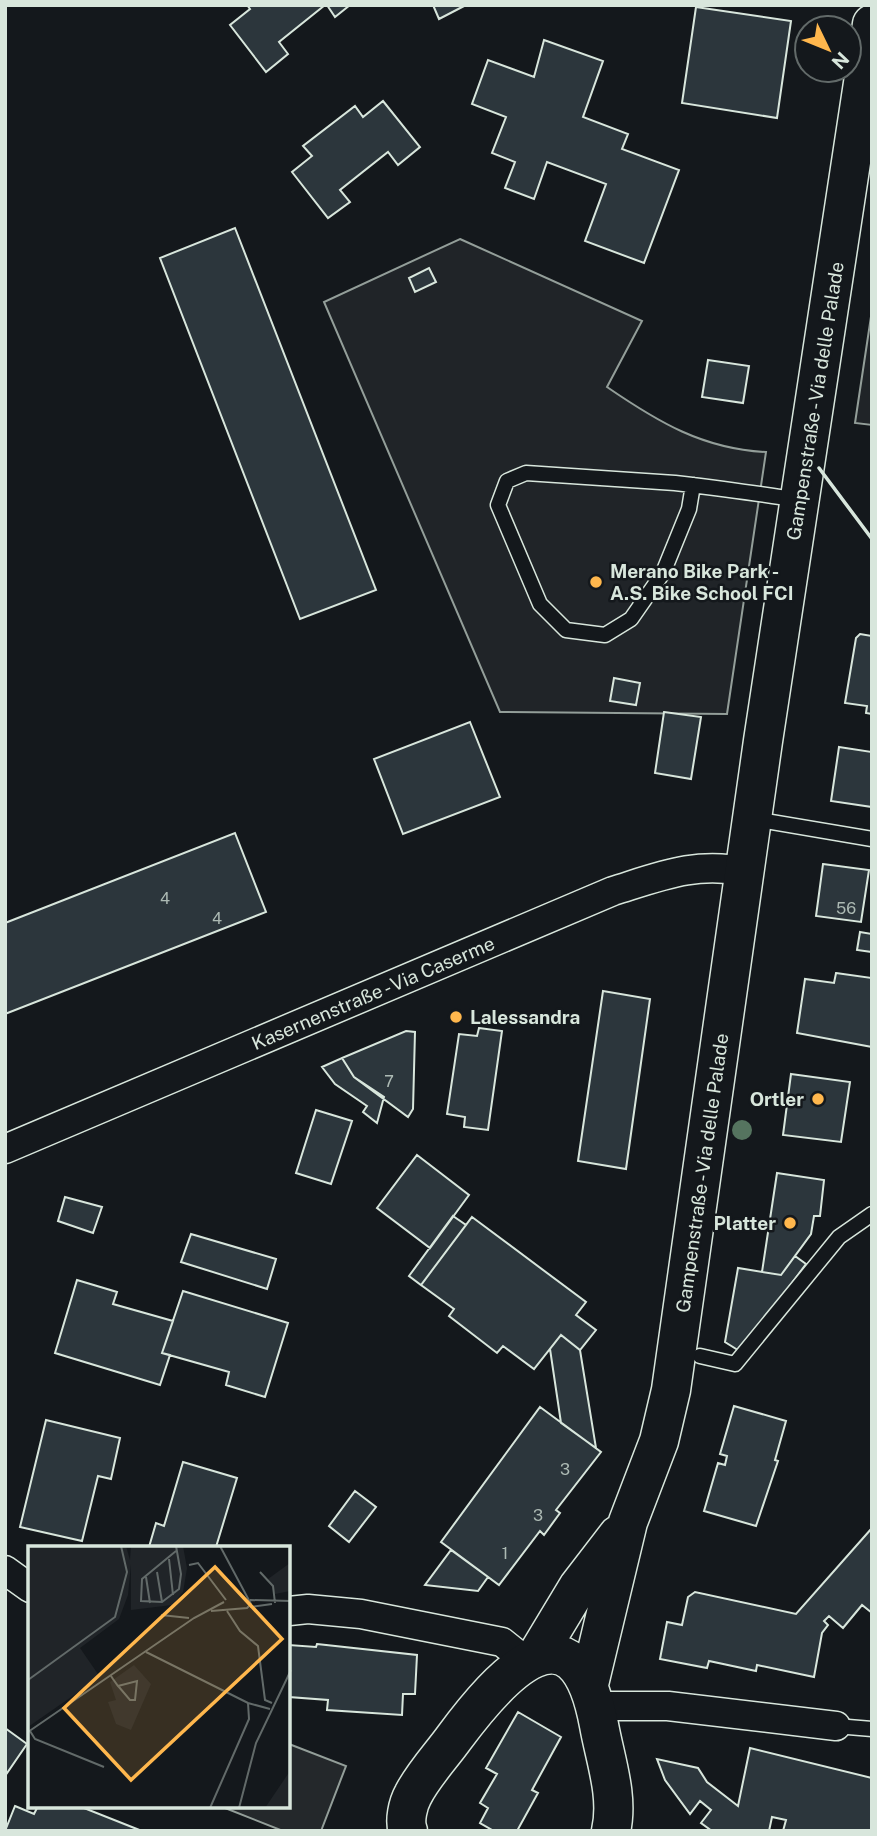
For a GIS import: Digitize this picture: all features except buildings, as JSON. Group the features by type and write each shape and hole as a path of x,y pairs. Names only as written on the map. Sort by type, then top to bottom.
{"main road":[{"name":"Gampenstraße - Via delle Palade","path":"592,1695 628,1521 659,1441 671,1390 747,872 763,741 872,24"},
{"name":"Gampenstraße - Via delle Palade","path":"408,1831 405,1824 412,1796 475,1711 532,1658 578,1587 628,1521"},
{"path":"532,1658 549,1653 562,1656 592,1695 619,1826"}],"street":[{"name":"Kasernenstraße - Via Caserme","path":"5,1149 613,891 690,867 724,867 747,872"},
{"path":"5,1570 28,1587"},
{"path":"290,1611 308,1609 361,1614 502,1642 532,1658"},
{"path":"592,1695 836,1726"}],"lane":[{"path":"693,485 689,509 663,573 631,619 605,635 566,630 540,604 498,505 507,481 526,473 693,485 800,500"},
{"path":"754,819 872,839"},
{"path":"700,1356 735,1364 839,1237 872,1213"},
{"path":"836,1726 872,1730"}],"shaded area":[{"name":"Merano Bike Park - A.S. Bike School FCI","path":"460,239 642,321 607,387 644,412 682,432 722,446 766,452 727,714 500,712 324,302"},
{"path":"872,310 872,425 855,423"},
{"path":"290,1744 346,1766 321,1831 283,1831 225,1808 290,1808"}],"wall":[{"path":"819,468 872,539"}],"place":[{"name":"Merano Bike Park - A.S. Bike School FCI","path":"596,582"},
{"name":"Lalessandra","path":"456,1017"},
{"name":"Ortler","path":"818,1099"},
{"name":"Platter","path":"790,1223"}]}
